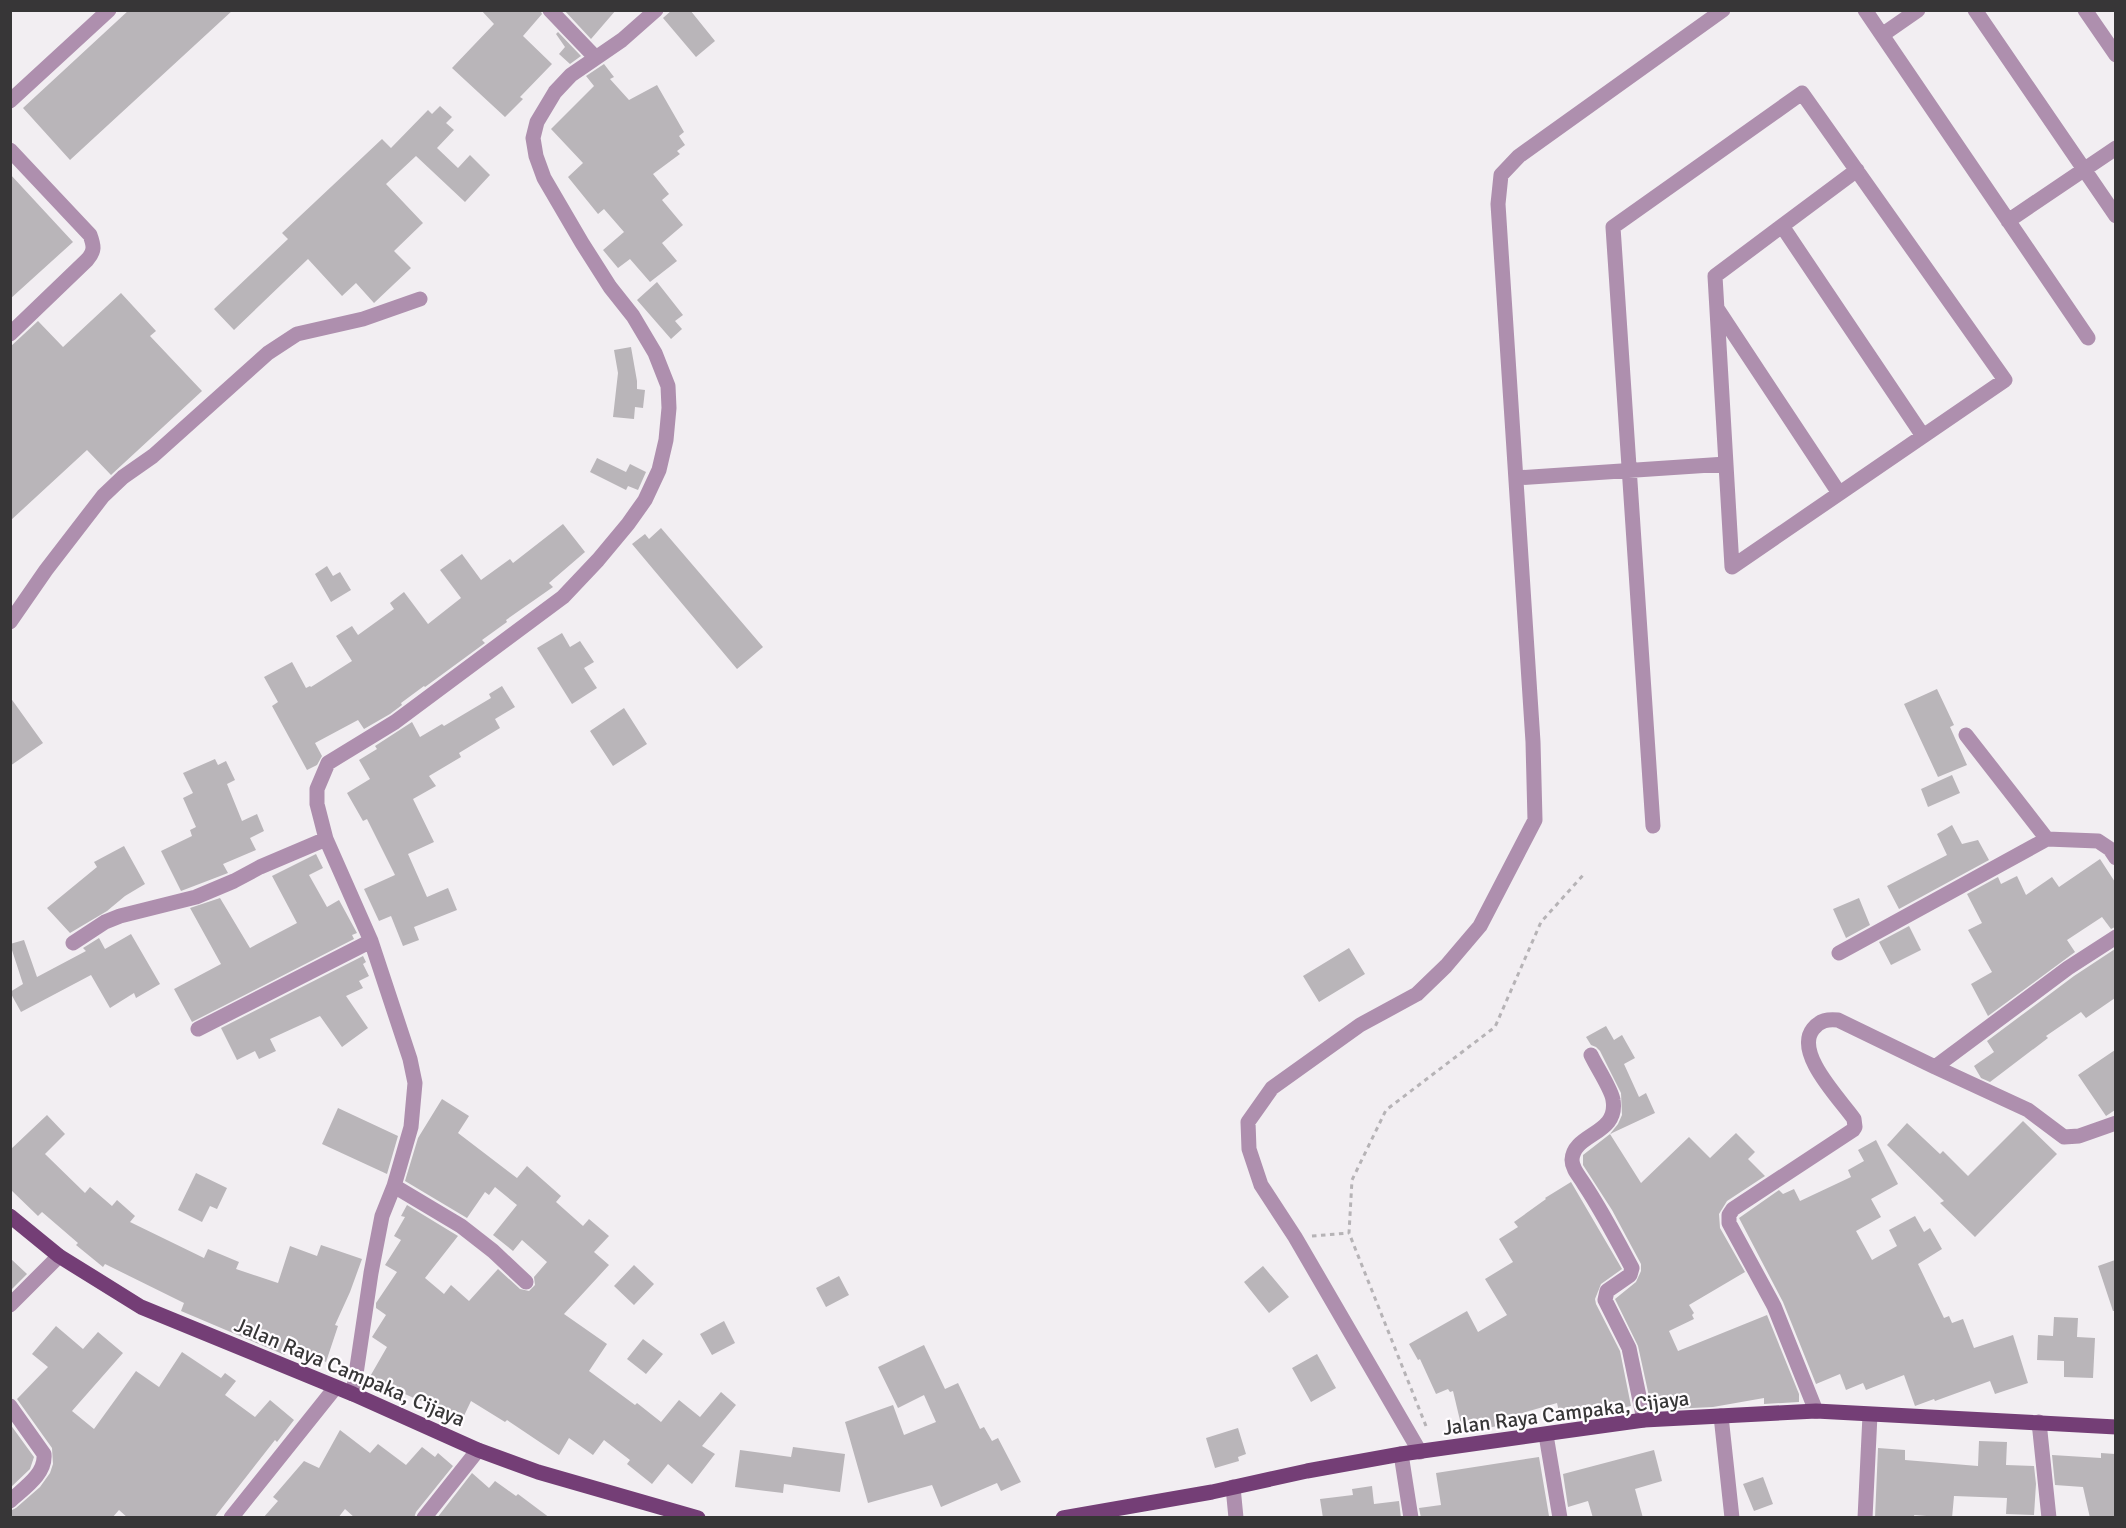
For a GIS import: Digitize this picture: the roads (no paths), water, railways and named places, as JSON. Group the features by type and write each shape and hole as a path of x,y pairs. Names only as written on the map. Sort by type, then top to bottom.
{"main road":[{"name":"Jalan Raya Campaka, Cijaya","path":"12,1221 59,1256 141,1307 353,1394 478,1450 538,1472 698,1518"},
{"name":"Jalan Raya Campaka, Cijaya","path":"1063,1518 1088,1516 1401,1454 1644,1420 1816,1411 2115,1427"}],"street":[{"path":"10,101 109,10"},
{"path":"550,10 595,57"},
{"path":"353,1394 382,1216 394,1186 411,1127 415,1083 410,1059 371,941 326,839 317,804 317,789 328,763 395,722 563,597 628,524 645,500 659,470 666,440 669,408 668,386 656,353 633,316 610,287 544,178 536,156 533,138 537,122 545,106 571,75 622,40 656,10"},
{"path":"1420,1452 1295,1237 1261,1185 1249,1149 1248,1122 1272,1089 1360,1025 1418,994 1446,966 1480,926 1535,820 1533,742 1498,204 1501,175 1519,156 1723,10"},
{"path":"1865,10 2088,338"},
{"path":"1882,35 1918,10"},
{"path":"1976,10 2115,216"},
{"path":"2085,10 2114,50"},
{"path":"1653,826 1613,227 1802,93 1857,170 2005,380 1732,567 1715,276 1857,170"},
{"path":"2008,221 2115,148"},
{"path":"10,150 90,235 93,253 10,334"},
{"path":"1782,226 1923,436"},
{"path":"10,622 46,570 103,496 123,477 153,456 268,353 297,334 363,319 420,299"},
{"path":"1717,309 1839,493"},
{"path":"1516,478 1726,464"},
{"path":"1966,735 2047,839"},
{"path":"73,943 105,922 120,916 196,897 326,839"},
{"path":"1839,953 2047,839 2098,841 2109,849 2115,858"},
{"path":"1935,1067 2068,968 2115,937"},
{"path":"198,1029 371,941"},
{"path":"1816,1411 1774,1306 1729,1223 1728,1215 1733,1209 1855,1127 1854,1119 1809,1056 1809,1037 1820,1022 1838,1020 2028,1110 2064,1137 2079,1136 2115,1123"},
{"path":"1590,1055 1613,1099 1612,1117 1607,1125 1575,1148 1572,1159 1573,1167 1598,1204 1632,1268 1630,1275 1607,1291 1604,1297 1629,1348 1644,1420"},
{"path":"394,1186 461,1226 493,1251 526,1282"},
{"path":"10,1305 59,1256"},
{"path":"231,1518 335,1388"},
{"path":"10,1406 44,1454 45,1462 42,1470 10,1501"},
{"path":"1864,1518 1870,1415"},
{"path":"1721,1416 1732,1518"},
{"path":"2039,1422 2049,1518"},
{"path":"1546,1435 1560,1518"},
{"path":"424,1518 478,1450"},
{"path":"1401,1454 1411,1518"},
{"path":"1233,1487 1236,1518"}]}
